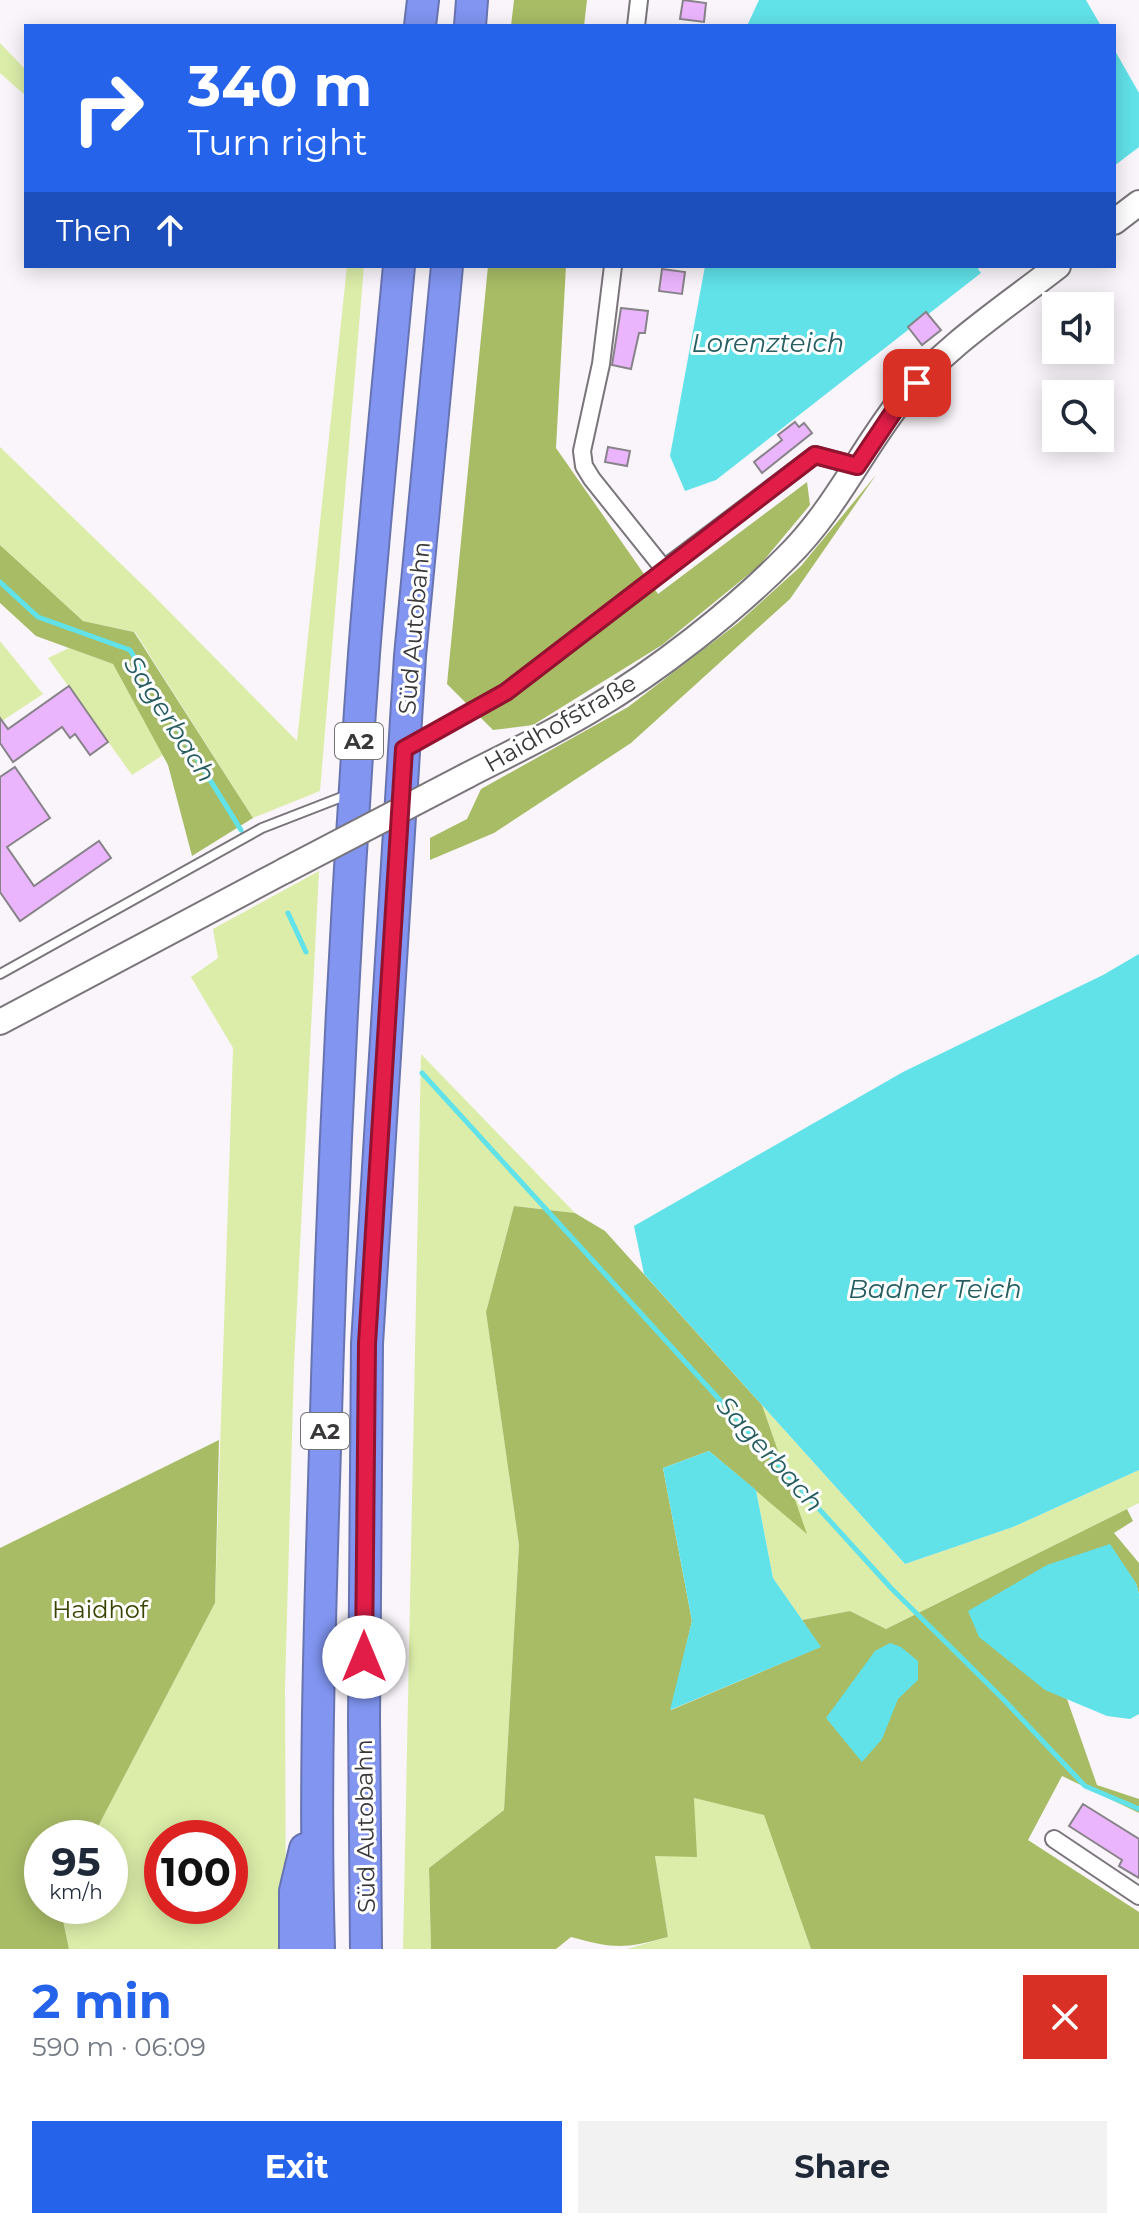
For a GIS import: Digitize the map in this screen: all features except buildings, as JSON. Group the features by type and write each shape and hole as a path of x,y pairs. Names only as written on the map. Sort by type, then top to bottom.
{"highway":[{"path":"420,24 423,0"},
{"path":"470,24 472,0"},
{"name":"Süd Autobahn","path":"319,1949 315,1808 319,1769 319,1646 331,1216 365,649 399,268"},
{"name":"Süd Autobahn","path":"366,1949 367,1344 410,656 447,268"},
{"path":"295,1949 295,1891 315,1808"}],"street":[{"path":"636,24 639,0"},
{"path":"1116,220 1139,203"},
{"path":"613,268 601,364 582,451 584,466 664,569 815,455 857,466"},
{"name":"Haidhofstraße","path":"0,1022 592,710 655,667 790,555 824,514 902,399 932,367 1056,268"},
{"path":"1054,1839 1139,1896"}],"lane":[{"path":"404,749 506,692 664,569"},
{"path":"0,974 262,828 355,792"}],"green space":[{"path":"514,0 587,0 584,24 511,24"},
{"path":"0,43 24,68 24,94 0,73"},
{"path":"347,268 364,268 320,791 253,818 135,632 83,621 0,545 0,447 151,593 297,741"},
{"path":"488,268 566,268 556,448 658,594 807,482 810,505 760,565 662,645 533,725 493,730 447,684"},
{"path":"876,475 790,599 631,743 494,833 430,860 430,838 467,819 481,789 628,707 738,623 801,566"},
{"path":"0,545 83,621 134,632 253,818 192,856 168,765 113,664 36,636 0,603"},
{"path":"0,641 43,694 2,721 0,718"},
{"path":"69,648 113,664 163,755 132,775 48,658"},
{"path":"319,871 294,1365 285,1688 286,1949 69,1949 64,1924 128,1924 128,1820 101,1820 215,1603 233,1048 191,977 218,958 213,929"},
{"path":"421,1054 575,1213 514,1206 486,1312 519,1545 504,1810 429,1868 431,1949 403,1949"},
{"path":"514,1206 575,1213 605,1231 762,1405 807,1534 709,1451 663,1468 692,1621 671,1710 820,1647 802,1620 850,1611 886,1629 1127,1509 1133,1521 1114,1533 1139,1563 1139,1594 1136,1583 1045,1689 1067,1699 1097,1785 1139,1799 1139,1813 1062,1776 1028,1840 1139,1912 1139,1949 811,1949 764,1815 694,1798 697,1857 655,1856 668,1937 620,1946 571,1937 556,1949 431,1949 429,1868 504,1810 519,1545 486,1312"},
{"path":"762,1405 905,1564 1013,1527 1139,1470 1139,1503 886,1629 850,1611 802,1620 773,1578 756,1490 806,1533"},
{"name":"Haidhof","path":"219,1440 215,1603 101,1820 24,1820 24,1924 64,1924 69,1949 0,1949 0,1548"},
{"path":"694,1798 764,1814 811,1949 627,1949 668,1937 655,1856"}],"water":[{"path":"759,0 1086,0 1100,24 748,24"},
{"path":"1116,53 1139,93 1139,147 1116,164"},
{"name":"Lorenzteich","path":"705,268 979,268 981,273 716,480 685,491 670,456"},
{"name":"Badner Teich","path":"1139,954 1139,1470 1013,1527 905,1564 644,1274 634,1226 903,1072 1103,975"},
{"path":"709,1451 756,1490 773,1578 821,1647 670,1710 692,1621 663,1468"},
{"path":"1110,1544 1136,1583 1139,1594 1139,1714 1130,1719 1107,1716 1045,1690 979,1637 968,1611 1047,1565"},
{"path":"890,1643 901,1647 918,1661 918,1680 898,1699 882,1739 862,1762 826,1718 875,1651"}],"waterway":[{"name":"Sagerbach","path":"0,582 38,617 130,650 241,830"},
{"name":"Sagerbach","path":"288,913 306,952"},
{"name":"Sagerbach","path":"422,1073 891,1588 1085,1786 1139,1809"}],"route":[{"path":"364,1657 367,1344 404,749 506,692 815,455 857,466 902,399 917,383"}]}
